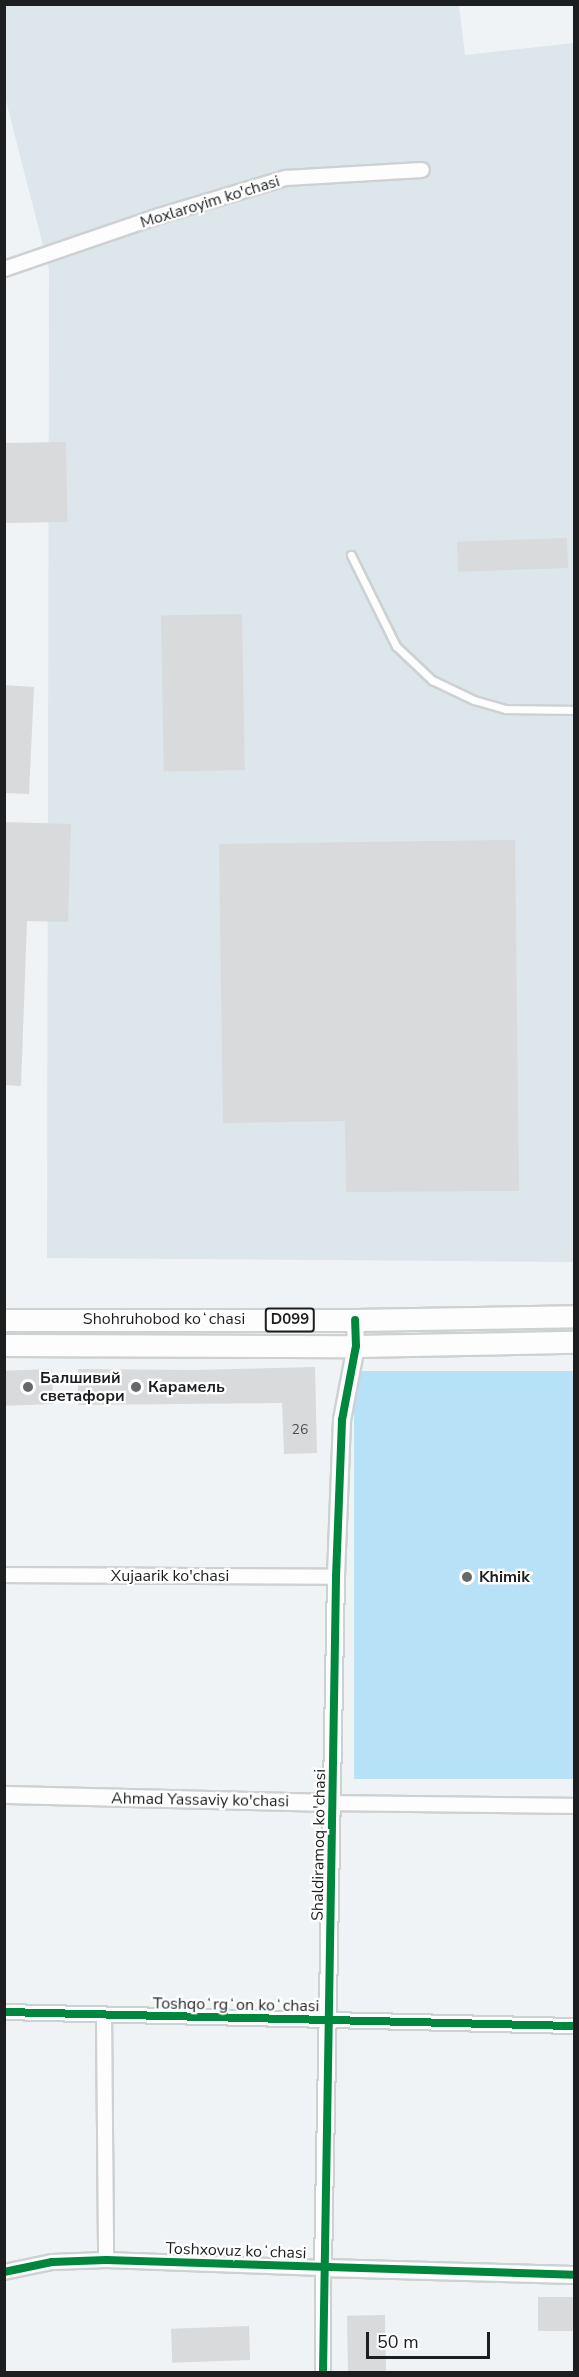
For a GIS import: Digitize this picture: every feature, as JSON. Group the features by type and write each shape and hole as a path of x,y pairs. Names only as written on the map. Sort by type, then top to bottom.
{"highway":[{"name":"Shohruhobod koʻchasi","path":"4,1320 355,1320 574,1316"},
{"name":"Shohruhobod koʻchasi","path":"4,1346 356,1346 574,1342"}],"street":[{"name":"Moxlaroyim ko'chasi","path":"4,269 159,216 286,178 423,170"},
{"name":"Shaldiramoq ko'chasi","path":"323,2373 336,1577 342,1420 356,1346 355,1320"},
{"name":"Xujaarik ko'chasi","path":"4,1575 336,1577"},
{"name":"Ahmad Yassaviy ko'chasi","path":"4,1795 574,1806"},
{"name":"Toshqoʻrgʻon koʻchasi","path":"4,2012 574,2026"},
{"path":"104,2015 106,2260"},
{"name":"Toshxovuz koʻchasi","path":"4,2272 52,2262 106,2260 574,2275"}],"lane":[{"path":"351,555 396,646 432,680 474,700 506,710 574,710"}],"shaded area":[{"path":"4,5 459,5 465,55 574,43 574,1262 47,1258 49,269 5,97"},
{"name":"Khimik","path":"354,1371 574,1371 574,1779 354,1779"}],"building":[{"path":"66,442 67,522 5,523 4,443"},
{"path":"567,538 568,568 458,572 457,542"},
{"path":"242,614 245,770 164,771 161,615"},
{"path":"4,685 34,687 29,794 4,793"},
{"path":"4,822 71,824 68,922 27,921 21,1086 4,1085"},
{"path":"515,840 519,1191 346,1192 345,1121 223,1123 219,844"},
{"path":"315,1367 317,1453 284,1454 282,1403 78,1405 78,1369 195,1370"},
{"name":"Балшивий светафори","path":"52,1369 53,1404 5,1406 4,1371"},
{"path":"538,2297 574,2297 574,2331 538,2331"},
{"path":"385,2315 386,2372 348,2372 347,2316"},
{"path":"249,2326 250,2360 172,2363 171,2329"}],"cycle path":[{"path":"323,2372 336,1577 342,1420 356,1346 355,1320"},
{"path":"4,2012 574,2026"},
{"path":"4,2272 52,2262 106,2260 574,2275"}],"place":[{"name":"Балшивий светафори","path":"28,1387"},
{"name":"Карамель","path":"136,1387"},
{"name":"Khimik","path":"467,1577"}]}
